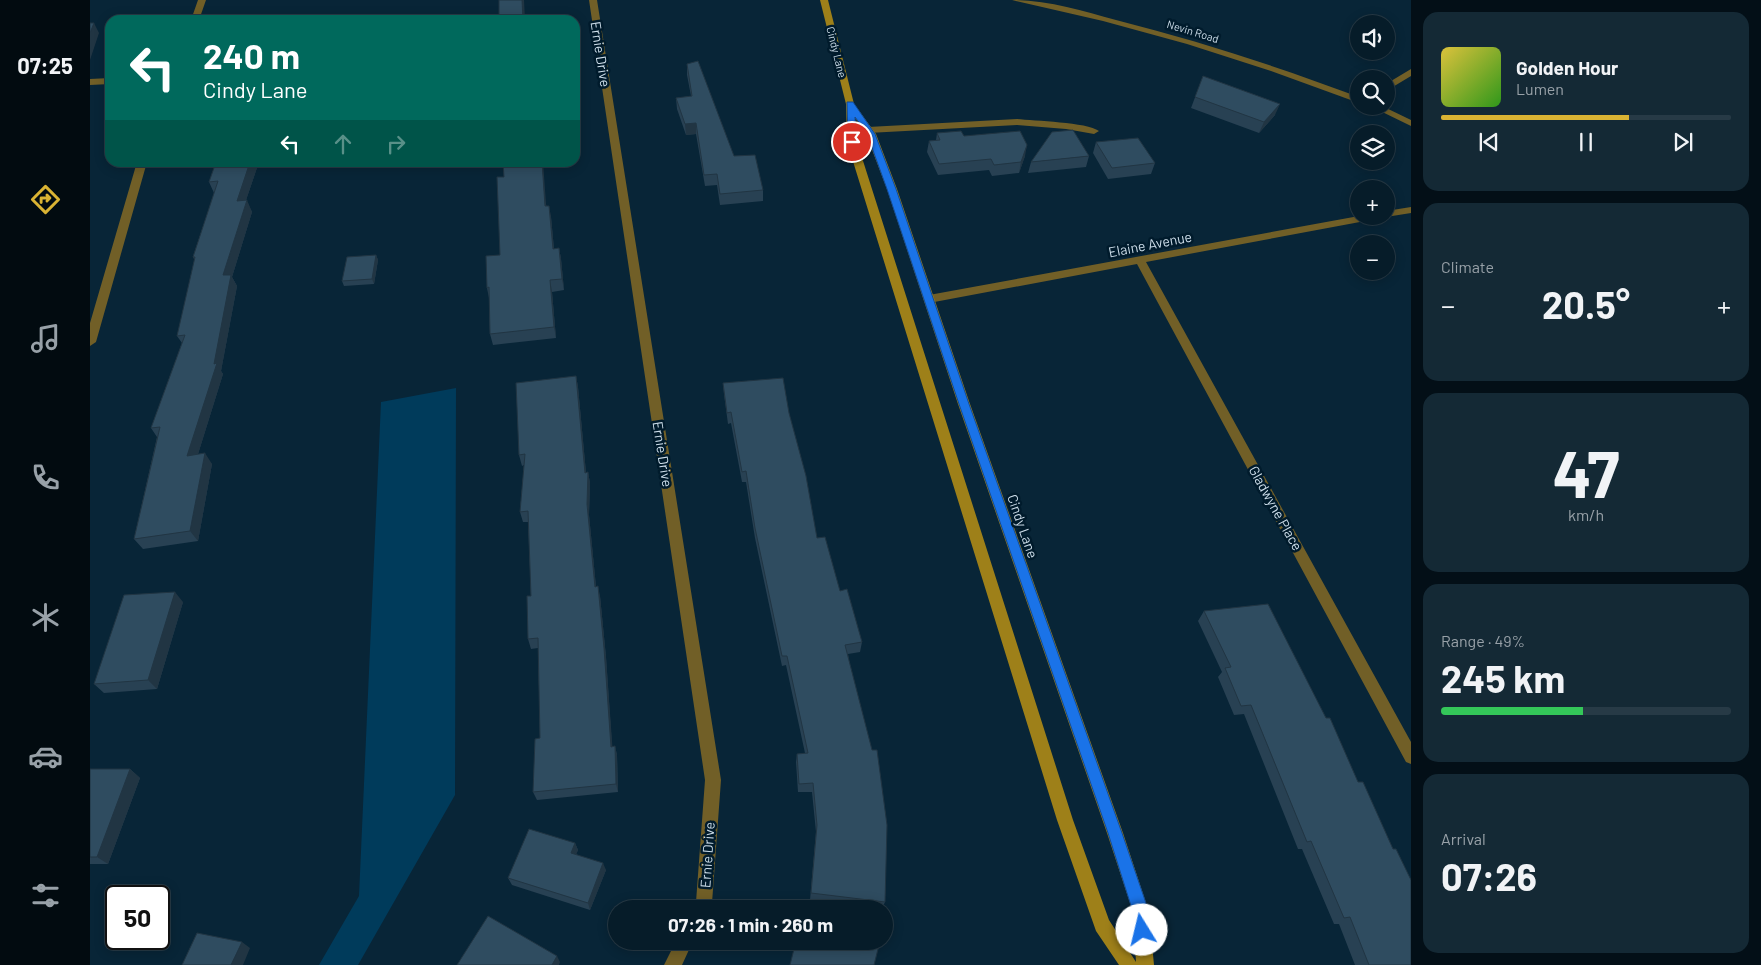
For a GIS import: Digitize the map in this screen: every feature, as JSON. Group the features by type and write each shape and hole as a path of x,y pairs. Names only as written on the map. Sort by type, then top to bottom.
{"main road":[{"name":"Cindy Lane","path":"824,0 850,104 852,142 1065,820 1102,925 1129,965"},
{"name":"Cindy Lane","path":"850,104 868,130 892,189 1115,833 1141,912 1145,965"}],"street":[{"path":"197,15 202,0"},
{"name":"Ernie Drive","path":"593,0 713,780 704,900"},
{"name":"Nevin Road","path":"1016,0 1103,18 1172,36 1300,77 1350,96"},
{"path":"1395,82 1411,72"},
{"path":"90,82 105,81"},
{"path":"1394,115 1411,123"},
{"path":"868,130 1017,122 1066,126 1094,131"},
{"path":"90,342 141,167"},
{"path":"1395,213 1411,210"},
{"name":"Elaine Avenue","path":"929,299 1350,221"},
{"name":"Gladwyne Place","path":"1140,260 1411,757"},
{"path":"673,965 680,950"}],"shaded area":[{"path":"456,388 455,795 358,965 319,965 359,896 381,402"}],"building":[{"path":"499,0 522,0 523,15 499,15"},
{"path":"90,23 94,23 90,33"},
{"path":"698,61 734,156 755,155 763,190 720,194 717,174 704,175 696,123 685,124 676,98 692,96 687,64"},
{"path":"1203,76 1280,104 1264,122 1195,97"},
{"path":"1073,130 1089,156 1031,162 1052,132"},
{"path":"961,131 964,136 1020,131 1027,145 1021,162 994,165 991,159 939,164 929,141 940,140 937,133"},
{"path":"1138,138 1155,163 1112,168 1096,142"},
{"path":"214,167 248,167 237,201 247,200 223,275 231,275 214,364 217,363 187,456 205,453 190,531 134,539 160,427 151,428 185,335 177,336 195,257 193,257 218,181 209,182"},
{"path":"503,167 542,167 545,206 549,206 553,249 559,248 562,279 550,280 554,327 490,334 486,256 500,255 497,177 504,177"},
{"path":"376,255 372,279 342,281 347,257"},
{"path":"576,376 585,473 588,472 587,504 595,587 598,586 611,747 615,746 616,784 533,792 535,739 540,738 538,638 528,639 527,596 531,596 528,511 520,512 525,454 519,455 516,383"},
{"path":"783,378 789,413 806,476 817,538 825,537 840,591 847,589 862,642 845,645 872,750 877,750 887,825 885,900 869,900 811,893 817,825 813,783 799,784 797,754 808,753 787,656 782,656 755,528 746,471 742,472 731,412 727,413 723,383"},
{"path":"175,592 148,680 94,684 124,595"},
{"path":"1268,604 1326,718 1330,718 1358,782 1363,782 1393,849 1396,849 1411,880 1411,965 1369,965 1350,917 1344,918 1311,841 1307,842 1251,705 1241,706 1225,668 1231,667 1204,611"},
{"path":"90,769 130,769 97,857 90,857"},
{"path":"529,829 575,843 571,853 603,863 588,903 508,878"},
{"path":"488,916 557,956 552,965 457,965"},
{"path":"197,933 242,942 231,965 182,965"},
{"path":"794,950 878,950 874,965 790,965"}],"route":[{"path":"852,142 850,104 871,134 892,189 964,404 1115,833 1141,912 1142,930"}]}
